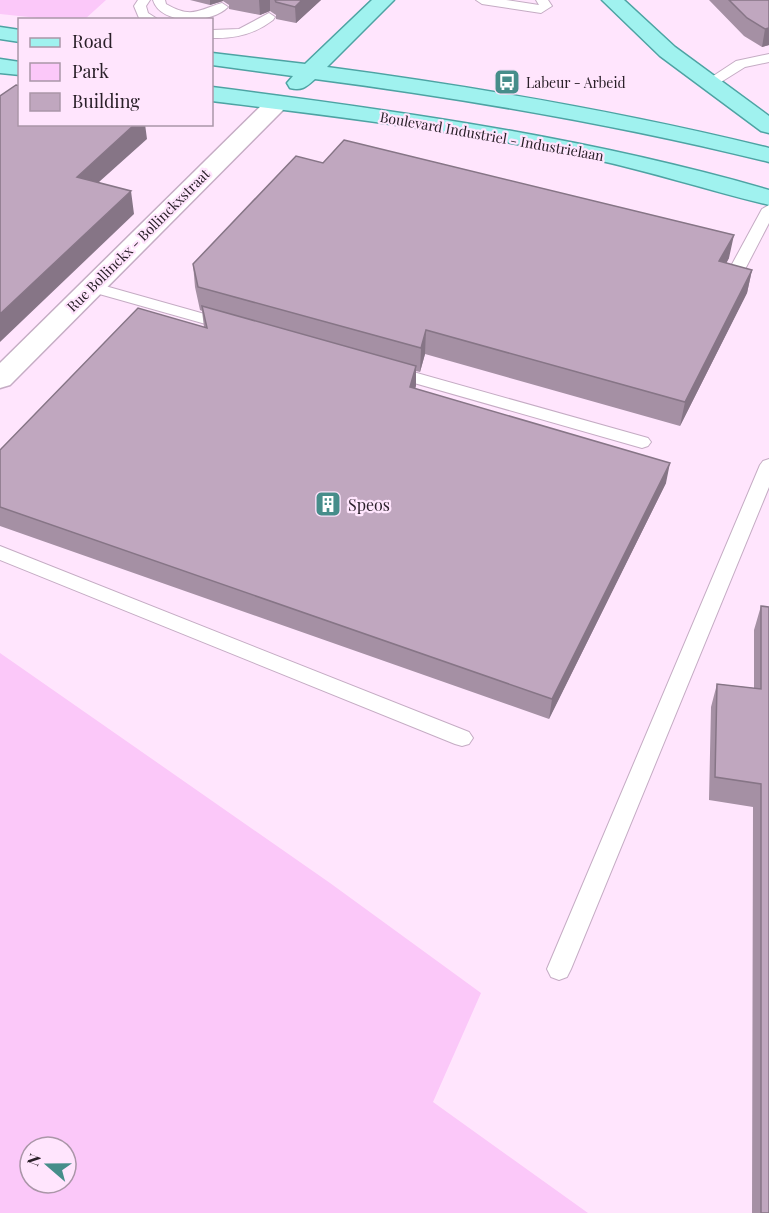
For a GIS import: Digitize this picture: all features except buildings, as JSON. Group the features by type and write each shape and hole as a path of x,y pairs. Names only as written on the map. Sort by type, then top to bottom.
{"main road":[{"path":"277,103 384,0"},
{"path":"612,0 640,30 708,84 769,126"},
{"path":"0,33 18,36"},
{"path":"213,59 444,89 582,112 667,129 769,155"},
{"path":"0,66 18,69"},
{"name":"Boulevard Industriel - Industrielaan","path":"213,94 415,121 558,145 646,164 769,198"}],"street":[{"name":"Rue Bollinckx - Bollinckxstraat","path":"0,379 277,103"}],"lane":[{"path":"144,0 140,6 143,15 149,18"},
{"path":"159,0 161,6 170,13 185,16 214,12 222,7"},
{"path":"482,0 541,9 546,6 542,0"},
{"path":"213,34 235,35 255,29 269,17"},
{"path":"708,84 741,64 769,58"},
{"path":"732,279 769,208"},
{"path":"92,287 241,329"},
{"path":"379,368 642,442"},
{"path":"559,969 769,465"},
{"path":"0,554 462,738"}],"green space":[{"path":"0,0 106,0 86,18 38,18 0,14"},
{"path":"0,653 330,883 481,993 433,1102 588,1213 0,1213"}],"place":[{"name":"Labeur - Arbeid","path":"507,82"},
{"name":"Speos","path":"328,504"}]}
